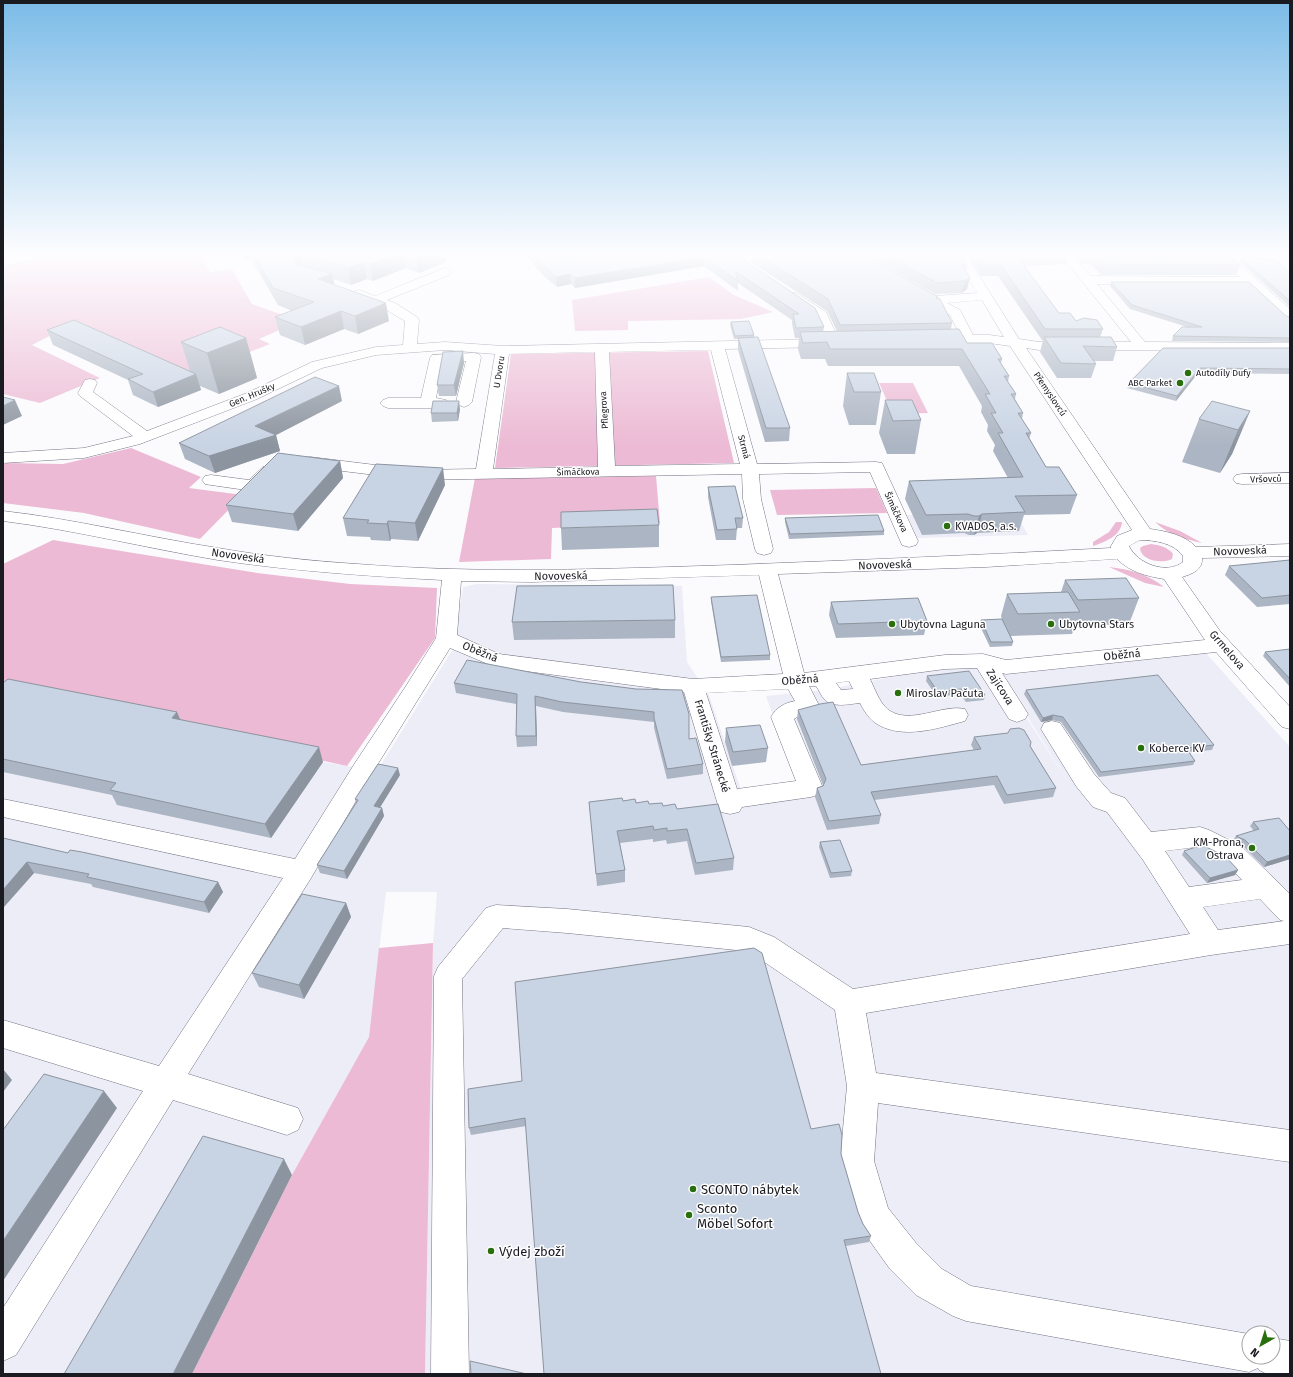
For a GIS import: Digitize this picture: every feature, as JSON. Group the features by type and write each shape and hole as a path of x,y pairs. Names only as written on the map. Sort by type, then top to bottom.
{"street":[{"path":"408,317 412,320 406,353 437,358 474,357 464,402"},
{"path":"822,317 833,342"},
{"path":"957,317 969,340"},
{"name":"Přemyslovců","path":"999,317 1144,534"},
{"path":"1117,317 1141,346"},
{"path":"926,341 989,339 1017,345 1039,346 1290,346"},
{"name":"U Dvoru","path":"484,473 503,350 849,342"},
{"name":"Gen. Hrušky","path":"3,458 84,452 145,437 252,396 317,365 376,351 406,353 445,346 503,350"},
{"name":"Strmá","path":"717,346 750,469 752,499 764,549"},
{"name":"Pflegrova","path":"602,348 607,472"},
{"path":"428,403 437,358"},
{"path":"90,383 85,393 145,437"},
{"path":"388,403 494,402"},
{"name":"Šimáčkova","path":"211,480 253,486 287,459 416,475 876,467 909,541"},
{"name":"Vršovců","path":"1242,479 1290,478"},
{"name":"Novoveská","path":"3,516 44,522 218,554 357,570 452,575 610,575 986,561 1123,553"},
{"path":"1144,534 1157,535 1171,539 1182,545 1190,553 1193,560 1190,567 1182,571 1170,573 1142,567 1130,561 1123,553 1120,546 1124,540 1132,536 1144,534"},
{"name":"Novoveská","path":"1190,553 1290,550"},
{"path":"767,569 795,682"},
{"name":"Grmelova","path":"1170,573 1213,636 1290,721"},
{"path":"3,1342 166,1082 302,871 363,769 414,691 446,638 452,575"},
{"name":"Oběžná","path":"446,638 495,660 693,686 795,682 945,662 983,661 1006,667 1221,645"},
{"name":"Zajícova","path":"983,661 1017,714"},
{"path":"856,674 877,712 890,721 903,725 957,714"},
{"path":"822,678 833,695 842,698 867,694"},
{"name":"Františky Stránecké","path":"693,686 730,802 811,788 782,717 794,709 809,707 795,682"},
{"path":"1052,729 1085,780 1102,800 1116,805 1183,899 1211,943"},
{"path":"3,808 302,871"},
{"path":"1144,843 1200,837 1232,853 1290,912"},
{"path":"1183,899 1267,887"},
{"path":"450,1374 448,976 496,916 567,921 749,939 764,946 849,1003 1211,943 1290,932"},
{"path":"849,1003 863,1086 857,1161 874,1218 902,1256 930,1282 966,1303 1241,1352"},
{"path":"3,1034 287,1119"},
{"path":"863,1086 1290,1146"}],"shaded area":[{"path":"3,317 289,317 300,321 259,339 270,344 194,374 75,323 32,345 100,378 40,403 3,394"},
{"path":"574,317 749,317 741,319 628,321 628,330 575,331"},
{"path":"708,351 734,463 495,468 511,354"},
{"path":"879,383 913,383 928,413 893,414"},
{"path":"131,448 201,477 189,488 243,495 200,539 84,513 3,503 3,465 6,463 63,464"},
{"path":"656,476 660,523 552,528 551,559 459,562 475,478"},
{"path":"876,488 887,513 777,515 770,490"},
{"path":"1015,512 1028,535 917,538 907,515"},
{"path":"1116,522 1122,522 1116,535 1093,546 1093,542 1109,532"},
{"path":"1155,522 1180,531 1202,543 1177,536"},
{"path":"53,540 257,573 350,584 437,588 435,638 347,766 3,691 3,564"},
{"path":"1151,544 1169,550 1173,554 1172,559 1158,561 1148,559 1141,552 1140,548"},
{"path":"1109,567 1124,569 1145,575 1164,587 1145,583"},
{"path":"476,584 682,586 687,662 709,695 741,790 798,785 766,696 824,690 959,664 998,674 1205,652 1290,747 1290,1374 425,1374 433,943 437,892 386,892 369,1037 292,1175 192,1374 3,1374 3,691 323,762 377,771 453,649 463,587","holes":["1003,681 1015,697 1070,785"]},
{"path":"433,943 425,1374 192,1374 292,1175 369,1037 379,948"}],"building":[{"path":"276,317 325,317 301,327"},
{"path":"794,317 819,317 824,327 796,328"},
{"path":"836,317 949,317 952,323 840,325"},
{"path":"1037,317 1073,317 1076,321 1084,318 1097,320 1103,329 1045,329"},
{"path":"1171,317 1290,317 1290,338 1173,336 1182,327 1202,327"},
{"path":"74,320 196,374 153,392 128,379 143,374 47,330"},
{"path":"749,321 754,335 735,336 731,322"},
{"path":"220,327 246,338 207,353 181,342"},
{"path":"959,329 967,343 992,343 1002,359 998,359 1009,376 1004,376 1016,394 1011,394 1023,413 1018,413 1031,433 1026,433 1046,467 1059,467 1077,495 1015,496 1025,512 982,514 979,516 968,514 926,515 909,481 1023,477 998,433 1003,433 991,413 996,413 985,394 990,394 962,349 830,349 827,342 803,343 800,332"},
{"path":"758,337 790,428 766,428 738,338"},
{"path":"1044,337 1111,337 1117,347 1083,346 1096,364 1061,363"},
{"path":"1163,348 1290,348 1290,369 1200,368 1177,396 1129,383"},
{"path":"463,351 454,385 437,385 443,352"},
{"path":"847,373 874,373 881,392 854,392"},
{"path":"315,377 339,386 255,426 276,435 209,456 179,443"},
{"path":"3,397 15,400 3,406"},
{"path":"885,400 912,400 921,420 893,421"},
{"path":"433,401 459,401 457,413 431,413"},
{"path":"1212,401 1250,411 1238,430 1199,419"},
{"path":"278,453 340,461 293,514 226,505"},
{"path":"376,464 443,468 415,523 388,521 387,524 367,523 369,520 343,518"},
{"path":"735,486 743,518 735,518 737,529 717,530 708,487"},
{"path":"657,509 659,525 561,528 561,512"},
{"path":"878,515 884,531 790,534 785,518"},
{"path":"1290,560 1290,595 1262,598 1229,566"},
{"path":"1126,578 1139,598 1078,600 1065,580"},
{"path":"673,585 675,620 512,622 517,586"},
{"path":"1068,592 1080,612 1018,614 1007,594"},
{"path":"757,595 770,655 721,657 711,597"},
{"path":"918,598 927,621 838,624 831,602"},
{"path":"1002,619 1013,642 991,642 981,620"},
{"path":"1290,649 1290,679 1265,652"},
{"path":"467,660 581,682 636,689 682,690 689,714 689,739 696,738 703,764 667,769 654,718 654,712 562,702 535,696 536,736 516,736 517,694 454,683"},
{"path":"969,671 985,695 967,698 961,689 938,692 927,676"},
{"path":"1158,675 1214,745 1186,748 1195,761 1101,772 1063,717 1053,715 1043,718 1026,690"},
{"path":"8,679 177,712 172,718 319,747 265,824 110,790 116,783 3,759 3,683"},
{"path":"833,702 861,765 981,749 974,737 1008,733 1010,729 1019,728 1024,730 1031,742 1030,746 1056,788 1007,795 997,776 871,792 881,815 829,821 817,788 823,786 826,779 798,710"},
{"path":"760,725 768,748 733,752 726,728"},
{"path":"378,764 398,768 374,806 382,808 344,871 317,865 358,800 355,799"},
{"path":"622,798 623,801 635,799 636,803 648,801 649,804 662,803 663,806 675,804 677,809 718,804 734,858 696,863 687,829 667,831 667,828 654,830 653,826 617,831 625,870 596,874 589,802"},
{"path":"1279,818 1290,831 1290,855 1267,862 1245,840 1236,836 1259,829 1253,822"},
{"path":"3,838 68,853 70,850 82,852 218,882 204,902 87,877 89,874 27,862 3,890"},
{"path":"840,840 852,871 831,873 820,842"},
{"path":"1202,845 1225,856 1238,870 1210,878 1184,851"},
{"path":"302,894 346,903 299,985 252,973"},
{"name":"SCONTO nábytek","path":"754,948 762,953 811,1129 839,1124 842,1135 841,1154 858,1212 863,1224 871,1236 844,1240 881,1374 544,1374 525,1118 469,1128 468,1089 522,1081 515,982"},
{"path":"44,1074 104,1091 3,1241 3,1130"},
{"path":"203,1136 284,1159 173,1374 64,1374"},
{"path":"470,1361 527,1374 471,1374"}],"place":[{"name":"Autodíly Dufy","path":"1188,373"},
{"name":"ABC Parket","path":"1180,383"},
{"name":"KVADOS, a.s.","path":"947,526"},
{"name":"Ubytovna Laguna","path":"892,624"},
{"name":"Ubytovna Stars","path":"1051,624"},
{"name":"Miroslav Pačuta","path":"898,693"},
{"name":"Koberce KV","path":"1141,748"},
{"name":"KM-Prona, Ostrava","path":"1252,848"},
{"name":"SCONTO nábytek","path":"693,1189"},
{"name":"Sconto Möbel Sofort","path":"689,1215"},
{"name":"Výdej zboží","path":"491,1251"}]}
